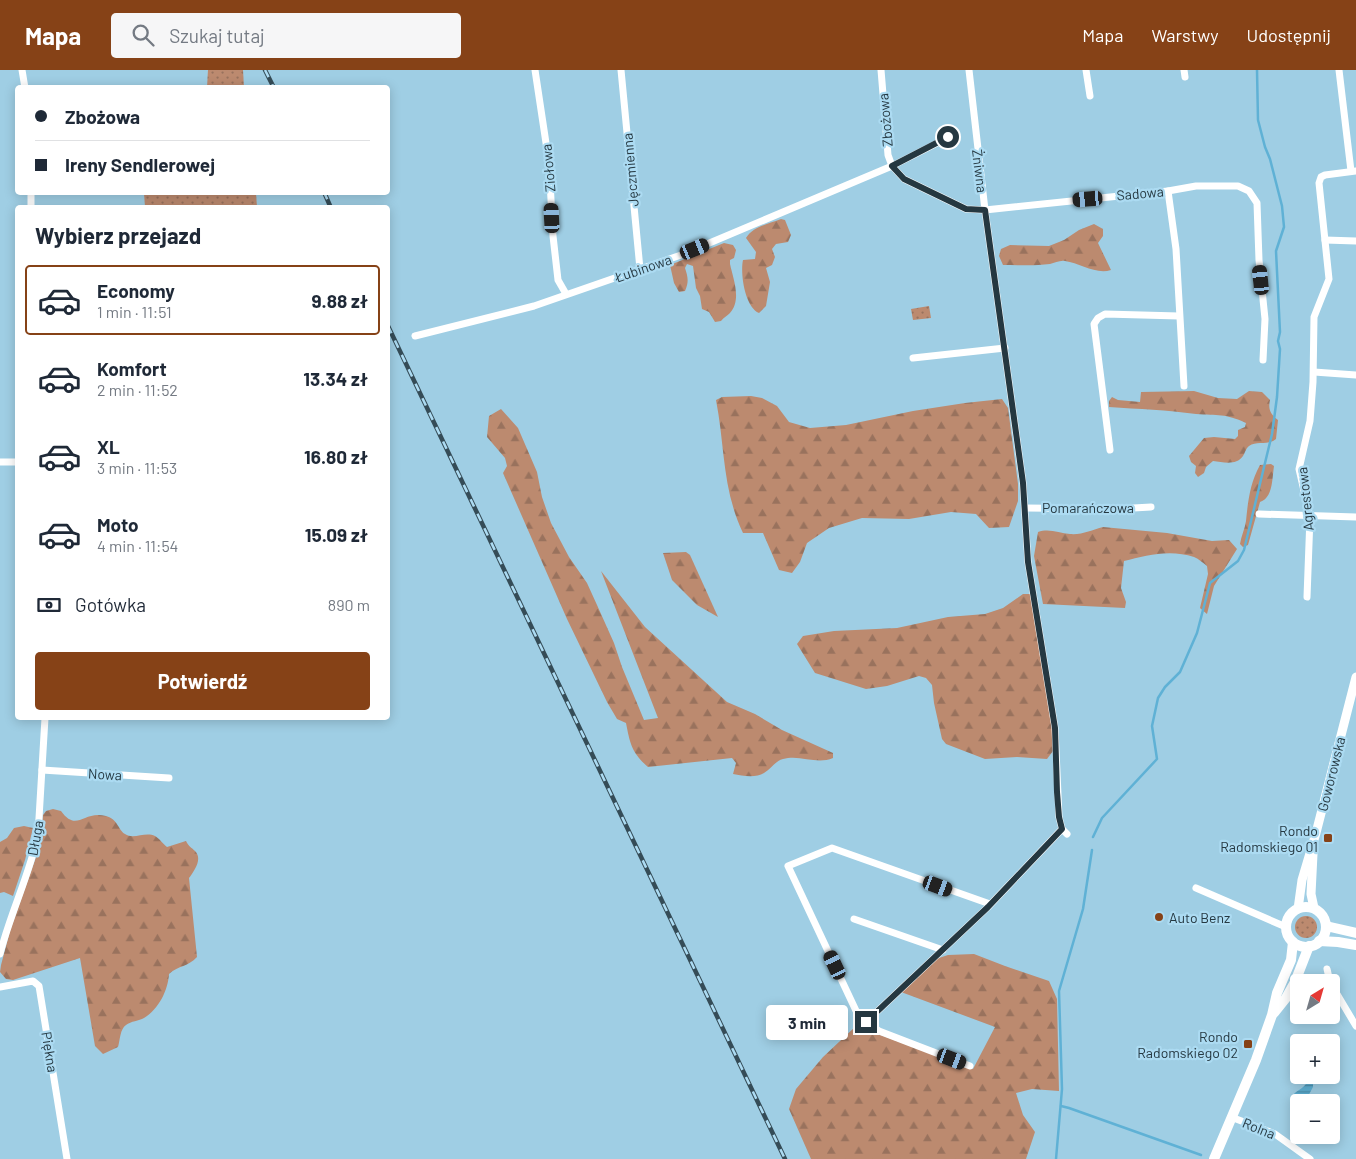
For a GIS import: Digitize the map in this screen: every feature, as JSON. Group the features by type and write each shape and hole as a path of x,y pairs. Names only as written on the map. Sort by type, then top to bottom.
{"main road":[{"path":"1298,908 1314,908 1322,916 1326,926 1323,937 1309,946 1293,942 1286,927 1289,916 1298,908"},
{"path":"1326,926 1356,933"},
{"path":"1319,941 1356,945"},
{"path":"1214,1159 1256,1060 1272,1015 1277,993 1291,960 1293,942"},
{"path":"1272,1015 1286,998 1309,946"}],"street":[{"path":"22,70 24,85"},
{"name":"Ziołowa","path":"535,70 549,163 553,236 558,280 566,294"},
{"name":"Jęczmienna","path":"621,70 640,269"},
{"name":"Zbożowa","path":"881,70 888,155 892,166 948,137"},
{"name":"Żniwna","path":"969,70 985,210 1026,508 1028,562 1055,728 1059,817 1064,832 990,904"},
{"path":"1086,70 1090,96"},
{"path":"1339,70 1353,171"},
{"name":"Łubinowa","path":"415,336 534,306 640,269 739,231 892,166"},
{"name":"Sadowa","path":"892,166 904,179 966,209 985,210 1168,191 1196,186 1238,186 1249,191 1257,203 1259,260 1265,319 1264,360"},
{"name":"Agrestowa","path":"1307,597 1310,517 1299,469 1310,421 1314,372 1314,317 1329,279 1319,188 1320,180 1325,174 1353,171"},
{"path":"1168,191 1176,248 1184,386"},
{"path":"1325,240 1356,241"},
{"path":"1110,450 1094,324 1098,318 1105,314 1179,316"},
{"path":"913,358 1005,348"},
{"path":"1314,372 1356,375"},
{"path":"0,462 15,462"},
{"name":"Pomarańczowa","path":"1026,508 1151,508"},
{"path":"1259,514 1356,517"},
{"name":"Goworowska","path":"1298,908 1302,880 1314,843 1356,677"},
{"name":"Długa","path":"0,954 6,929 38,835 46,720"},
{"name":"Nowa","path":"42,770 169,778"},
{"name":"Goworowska","path":"1314,843 1311,894 1314,908"},
{"path":"866,1022 990,904 832,848 788,866 858,1015 866,1022 879,1031 970,1066"},
{"path":"1196,888 1286,927"},
{"path":"854,919 943,950"},
{"path":"1327,969 1328,974"},
{"name":"Piękna","path":"0,987 33,981 39,986 67,1159"},
{"path":"1340,999 1356,1026"},
{"name":"Rolna","path":"1231,1117 1275,1134 1310,1159"}],"green space":[{"path":"208,70 243,70 244,85 207,85"},
{"path":"144,195 256,195 257,205 145,205"},
{"path":"781,219 785,220 791,235 788,242 776,244 772,249 775,257 772,265 766,268 770,282 766,306 759,313 750,304 743,281 743,260 755,259 756,252 746,238 757,228"},
{"path":"1094,224 1103,229 1103,236 1098,243 1111,270 1094,270 1063,261 1044,265 1003,265 999,256 1001,249 1010,245 1049,246"},
{"path":"724,243 733,245 736,250 734,258 730,260 730,264 736,295 734,308 721,321 715,322 709,312 702,309 700,296 696,288 693,266 687,264 685,268 687,285 685,291 679,292 674,283 670,265"},
{"path":"929,306 931,318 913,320 911,309"},
{"path":"1194,391 1218,398 1237,399 1249,391 1262,392 1270,400 1270,411 1278,420 1276,439 1270,442 1252,444 1237,461 1229,463 1213,461 1206,467 1204,473 1198,477 1195,473 1196,466 1191,462 1189,456 1204,438 1235,439 1238,436 1238,430 1245,427 1246,423 1221,416 1109,407 1109,401 1112,397 1118,400 1140,402 1141,392"},
{"path":"751,396 762,398 777,406 789,422 810,428 846,425 913,411 1002,399 1008,408 1018,484 1018,501 1009,527 989,528 976,514 951,512 909,519 862,518 829,528 807,543 800,562 792,573 779,570 763,533 743,533 731,500 725,467 716,400 722,397"},
{"path":"501,409 518,428 537,472 542,497 551,523 569,557 587,583 614,643 644,720 658,718 601,571 645,627 727,702 833,753 833,758 827,760 783,759 761,775 745,776 733,774 736,763 732,758 648,767 638,757 629,737 626,723 617,719 607,702 567,619 503,473 507,466 505,458 487,437 489,416"},
{"path":"1271,464 1274,466 1270,492 1260,502 1248,545 1243,547 1240,544 1254,479 1260,465"},
{"path":"1103,527 1167,533 1212,541 1229,540 1237,549 1214,586 1207,614 1200,608 1208,574 1207,566 1194,557 1176,553 1150,555 1124,561 1121,588 1126,602 1125,608 1043,604 1034,556 1038,532 1050,531 1074,534"},
{"path":"686,552 690,555 718,617 697,605 672,580 663,553"},
{"path":"1023,594 1031,594 1052,728 1053,751 1047,759 1017,757 985,759 946,744 942,739 932,685 926,678 919,676 887,686 866,689 815,673 797,644 803,636 834,631 897,628 948,617 985,614 1003,608"},
{"path":"53,809 61,811 67,817 76,821 98,815 110,817 128,836 151,835 167,847 186,841 195,851 198,858 197,865 189,878 197,957 169,974 165,993 154,1010 144,1018 126,1025 121,1032 118,1047 103,1054 95,1046 80,958 13,980 6,979 0,972 10,931 40,846 43,815 46,811"},
{"path":"24,826 33,828 13,896 4,892 0,893 0,842 7,838 14,828"},
{"path":"1306,916 1314,919 1317,927 1314,935 1306,938 1298,935 1295,927 1298,919"},
{"path":"974,954 1049,981 1057,999 1059,1091 1032,1089 1016,1093 1023,1115 1035,1132 1026,1159 811,1159 789,1109 796,1089 823,1057 856,1026 973,1069 995,1027 901,992 927,962 948,955"}],"water":[{"path":"1305,1084 1313,1084 1309,1094 1294,1094 1295,1093"}],"waterway":[{"path":"1093,837 1102,818 1157,759 1152,726 1158,698 1165,687 1180,672 1197,633 1210,583 1238,561 1244,550 1272,434 1277,397 1280,349 1278,341 1280,332 1276,251 1284,227 1282,206 1258,120 1257,70"},
{"path":"1056,1159 1062,1089 1059,991 1083,909 1092,850"},
{"path":"1061,1106 1201,1155"}],"railway":[{"path":"265,70 272,85"},
{"path":"325,195 330,205"},
{"path":"390,330 785,1159"}],"place":[{"name":"Rondo Radomskiego 01","path":"1328,838"},
{"name":"Auto Benz","path":"1159,917"},
{"name":"Rondo Radomskiego 02","path":"1248,1044"}],"route":[{"path":"866,1022 988,907 1062,829 1057,792 1055,728 1028,562 1023,483 985,210 966,209 904,179 892,166 948,137"}]}
